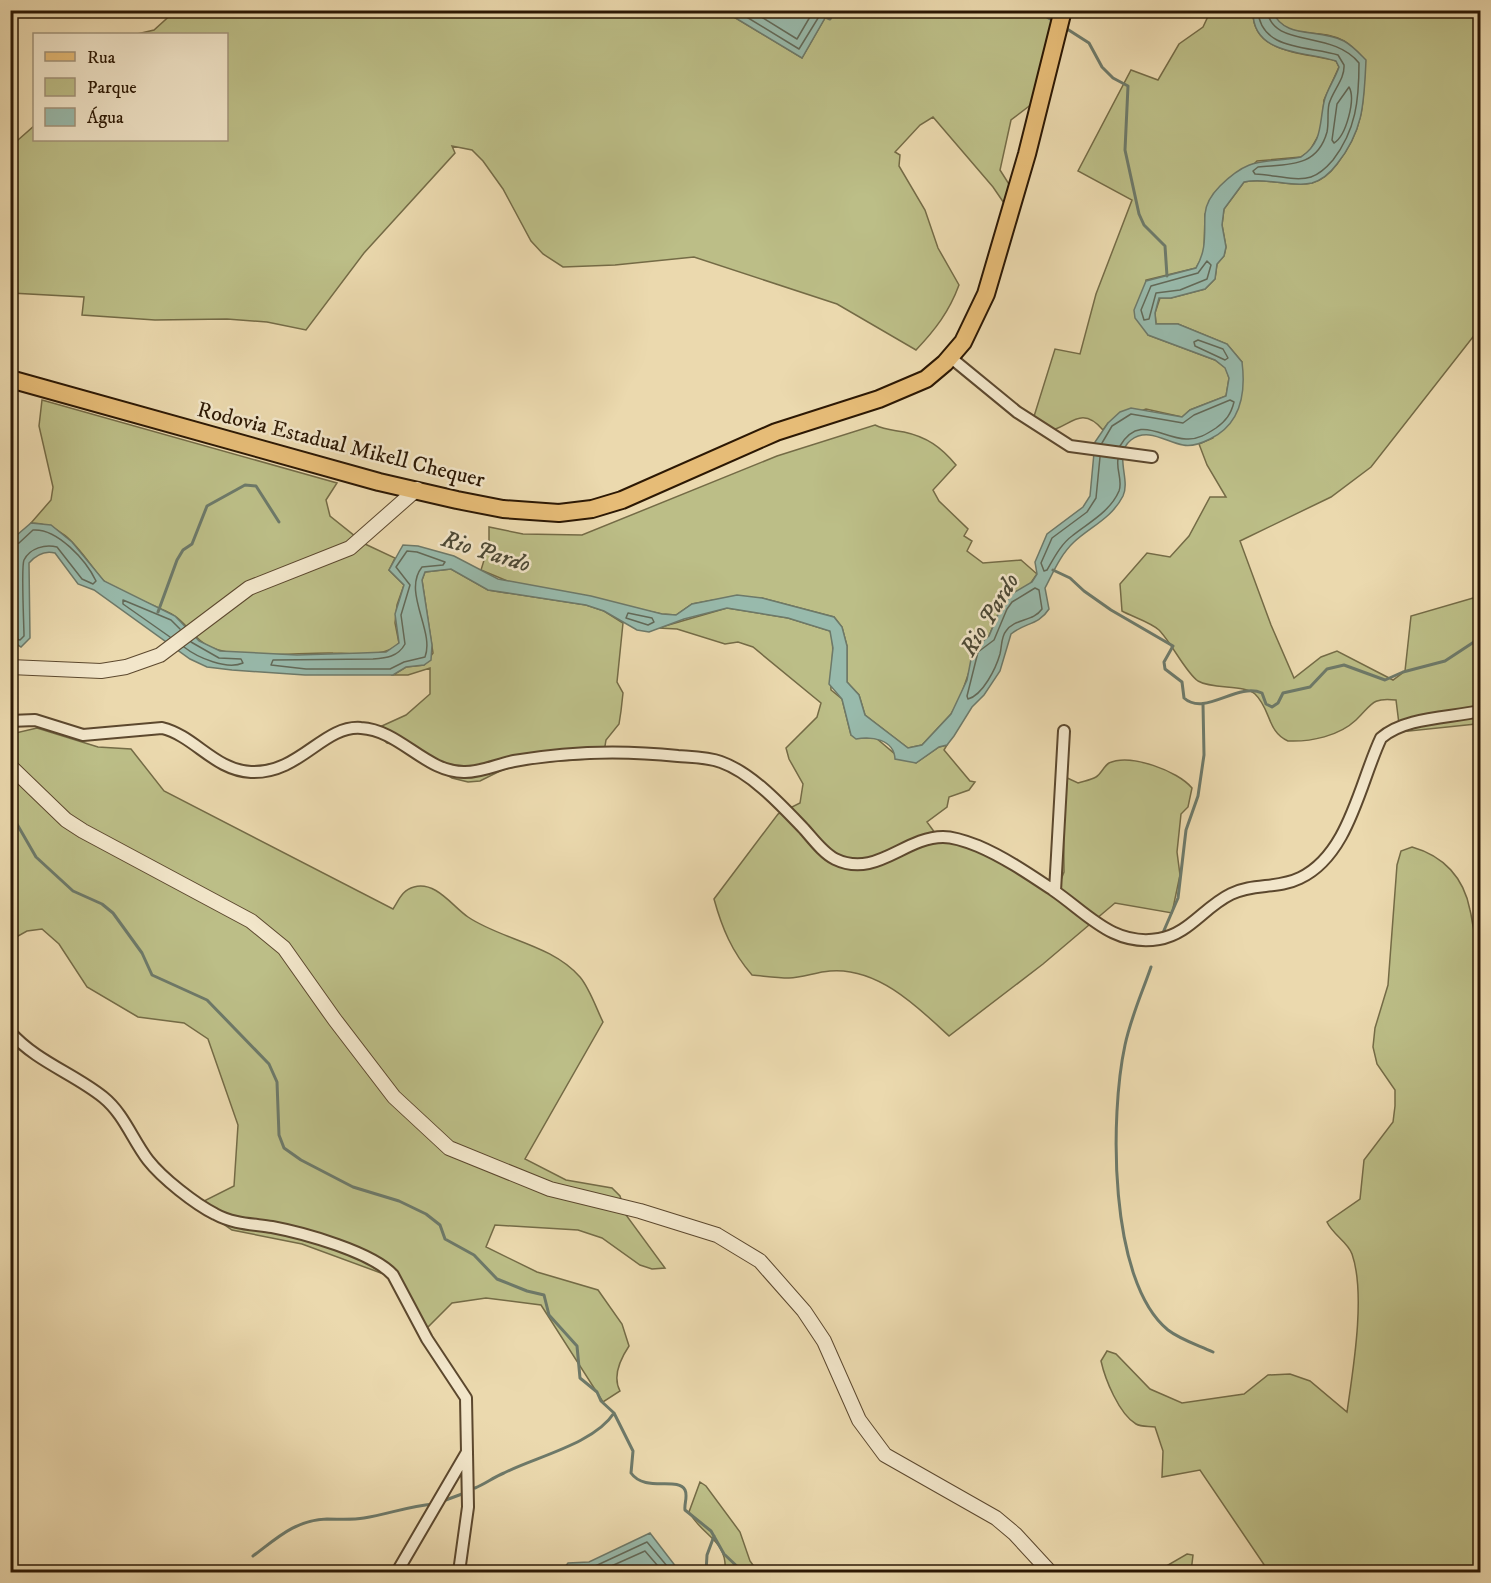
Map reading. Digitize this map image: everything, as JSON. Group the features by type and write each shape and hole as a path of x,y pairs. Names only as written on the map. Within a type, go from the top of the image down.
{"main road":[{"name":"Rodovia Estadual Mikell Chequer","path":"10,379 379,482 503,509 559,513 592,509 647,490 684,471 776,432 879,399 926,380 963,342 986,294 1027,154 1063,10"}],"street":[{"path":"950,357 1017,412 1070,446 1152,457"},
{"path":"10,666 101,671 126,667 160,655 249,588 350,548 417,489"},
{"path":"10,721 35,720 84,735 162,728 173,732 211,758 246,772 264,772 291,763 346,728 369,729 386,735 431,763 457,772 477,771 511,761 612,750 718,760 736,769 756,785 830,857 847,864 865,866 920,842 943,837 980,847 1054,891 1108,932 1140,941 1162,939 1189,927 1214,903 1234,892 1297,880 1320,865 1340,836 1356,805 1376,748 1381,738 1389,730 1404,725 1480,711"},
{"path":"1054,891 1064,731"},
{"path":"10,766 66,820 234,912 284,948 335,1020 394,1096 449,1148 550,1189 640,1211 717,1235 760,1261 804,1311 817,1331 859,1420 885,1455 996,1518 1050,1572"},
{"path":"10,1032 34,1055 103,1097 128,1125 148,1160 203,1208 237,1223 273,1227 347,1248 386,1268 398,1282 427,1339 462,1389 467,1408 468,1507 459,1572"},
{"path":"397,1572 431,1511 443,1497 467,1452"}],"green space":[{"path":"1211,10 1253,11 1255,25 1261,36 1271,44 1296,53 1336,61 1339,67 1324,100 1322,129 1309,152 1301,157 1257,161 1205,214 1204,254 1196,268 1146,280 1148,335 1215,360 1226,368 1229,378 1226,396 1190,410 1182,417 1146,409 1108,423 1103,430 1087,418 1074,420 1054,430 1046,431 1031,426 1055,349 1080,354 1096,294 1132,200 1078,171 1131,70 1158,80 1179,44 1203,27"},
{"path":"175,11 724,11 802,58 829,11 1064,11 1041,97 1011,120 1000,170 1014,192 1006,206 993,187 933,117 920,125 895,152 900,155 899,166 925,210 938,248 959,285 941,320 916,350 837,304 694,257 615,265 563,267 543,254 531,241 503,189 483,161 472,150 452,146 455,153 364,253 306,330 267,322 227,319 155,320 82,315 84,297 11,293 10,147 33,127 33,141 228,141 228,33 141,33 154,30"},
{"path":"1272,11 1480,11 1480,328 1371,467 1331,497 1240,541 1271,625 1294,678 1321,657 1337,651 1393,680 1405,671 1411,616 1480,596 1480,722 1476,724 1400,732 1396,700 1388,699 1373,703 1349,726 1333,734 1315,739 1288,741 1276,732 1264,706 1255,694 1244,689 1204,684 1198,681 1159,630 1122,611 1120,584 1147,553 1170,557 1189,536 1210,497 1226,497 1207,465 1199,444 1213,438 1242,362 1227,344 1178,324 1156,324 1155,313 1160,298 1171,298 1205,289 1215,279 1217,264 1224,256 1226,247 1222,225 1224,209 1244,182 1305,184 1320,180 1332,170 1346,151 1353,139 1361,115 1365,60 1344,41 1324,34 1294,31 1286,27 1278,21"},
{"path":"42,400 337,483 326,500 330,516 365,544 395,558 389,570 404,585 397,605 395,623 399,643 386,651 368,654 254,655 223,651 204,644 173,615 109,585 73,542 44,524 31,523 51,500 53,487 39,426"},
{"path":"875,425 927,440 945,453 956,465 933,490 939,501 968,529 964,536 972,541 967,551 983,563 1021,560 1037,574 1028,587 1013,593 1002,605 989,636 979,643 959,701 951,714 922,745 908,748 865,715 859,695 847,682 847,646 842,627 834,617 762,598 714,600 692,604 676,615 662,614 510,582 481,570 489,544 489,527 523,534 582,535 777,456"},
{"path":"451,569 488,590 586,605 604,611 623,623 617,682 623,693 621,711 619,724 606,740 603,758 529,763 502,770 480,781 468,782 452,778 401,746 387,743 373,730 406,715 430,694 430,668 408,675 393,675 406,667 424,665 433,653 422,580 425,572"},
{"path":"727,608 788,618 830,631 833,651 831,690 842,699 851,735 876,738 895,754 916,763 939,747 947,745 944,750 970,781 975,782 969,790 949,797 947,807 927,822 935,833 934,840 956,840 1057,890 1064,872 1063,776 1078,783 1096,777 1109,763 1129,760 1153,765 1185,782 1192,788 1188,807 1181,814 1177,852 1180,875 1172,913 1115,903 1043,964 949,1036 910,1001 864,975 847,971 830,971 789,978 752,975 728,939 714,899 778,814 800,803 803,784 789,759 786,748 817,717 821,703 753,647 738,642 725,644 677,629 658,628"},
{"path":"37,728 98,747 131,749 164,791 393,909 406,890 422,886 429,888 437,891 481,925 555,957 580,977 603,1022 525,1159 566,1180 612,1188 620,1196 626,1215 665,1268 652,1269 640,1265 602,1238 578,1230 495,1225 486,1247 537,1272 598,1290 622,1324 629,1346 617,1373 620,1391 603,1402 541,1305 486,1298 452,1303 424,1331 389,1276 302,1244 232,1230 196,1205 234,1186 238,1125 208,1039 184,1023 138,1017 87,987 59,944 42,929 27,931 11,940 11,734"},
{"path":"1412,847 1443,862 1457,878 1467,898 1474,931 1480,941 1480,1572 1269,1572 1200,1470 1162,1477 1163,1451 1155,1427 1138,1425 1124,1412 1109,1386 1101,1361 1107,1351 1116,1354 1150,1389 1182,1403 1244,1394 1268,1375 1290,1374 1310,1381 1347,1412 1357,1332 1356,1271 1350,1250 1327,1222 1360,1199 1364,1160 1393,1122 1395,1090 1377,1064 1373,1047 1375,1028 1388,985 1397,865 1401,851"},
{"path":"700,1482 706,1486 740,1532 750,1561 758,1572 725,1572 725,1561 719,1546 689,1512"},
{"path":"1187,1554 1193,1555 1191,1572 1156,1572"}],"water":[{"path":"724,10 829,11 802,58"},
{"path":"1253,11 1272,11 1278,20 1294,30 1344,41 1366,60 1363,102 1358,127 1335,167 1323,178 1312,183 1244,182 1224,209 1222,225 1226,247 1224,256 1217,264 1215,279 1205,289 1171,298 1159,298 1155,313 1156,324 1178,324 1227,344 1242,362 1242,396 1235,416 1220,433 1197,444 1183,445 1150,435 1137,436 1131,440 1123,452 1125,489 1123,496 1113,510 1074,542 1061,558 1045,588 1049,609 1041,618 1011,634 1000,671 984,695 972,707 954,736 947,745 939,747 916,763 895,759 891,747 881,740 856,739 851,735 842,699 829,684 833,648 830,631 788,618 727,608 684,619 649,632 637,630 604,611 586,605 488,590 451,569 425,572 422,580 432,645 431,660 424,665 406,667 393,675 305,675 207,667 190,659 94,590 78,584 55,553 51,552 40,554 29,563 30,638 21,647 11,641 13,587 11,583 11,540 31,523 51,525 72,542 104,581 175,616 199,641 220,651 297,655 386,652 399,643 395,614 404,585 389,570 403,545 418,546 454,556 498,579 591,596 662,614 676,615 692,604 737,595 762,598 834,617 842,627 847,646 847,682 859,695 865,715 908,748 922,745 951,714 967,680 973,649 989,636 1002,605 1013,593 1032,582 1037,574 1035,562 1047,534 1083,507 1090,496 1095,442 1108,423 1120,412 1131,408 1182,417 1190,410 1226,396 1229,378 1225,368 1215,360 1148,335 1135,318 1134,310 1146,281 1196,268 1203,248 1207,206 1212,195 1220,186 1240,169 1249,165 1301,157 1317,139 1325,98 1339,67 1336,61 1297,53 1271,44 1261,36 1255,26"},
{"path":"650,1533 680,1572 561,1572 568,1563 589,1562"}],"waterway":[{"path":"823,16 830,19 835,10"},
{"path":"1036,10 1055,22"},
{"path":"1064,27 1089,43 1102,67 1113,78 1128,86 1125,150 1139,214 1144,225 1165,246 1167,276"},
{"path":"158,612 177,560 183,550 192,544 207,506 245,485 256,486 279,522"},
{"path":"1053,570 1070,578 1111,610 1173,646 1164,662 1165,669 1182,682 1184,698 1192,703 1202,704 1252,691 1262,693 1266,704 1272,707 1278,703 1283,693 1310,687 1327,669 1344,665 1385,680 1403,672 1445,661 1480,638"},
{"path":"1162,935 1178,898 1186,830 1198,796 1204,755 1203,704"},
{"path":"10,812 36,857 73,891 102,904 113,913 142,953 152,975 207,1000 269,1064 277,1082 279,1135 284,1148 301,1160 353,1187 399,1201 426,1214 440,1225 445,1239 474,1255 497,1279 544,1295 549,1315 577,1346 580,1378 597,1392 601,1401 614,1413 633,1451 631,1473 644,1482 681,1486 686,1492 685,1510 711,1531 724,1554 743,1572"},
{"path":"1151,967 1130,1025 1120,1075 1116,1153 1118,1195 1124,1236 1134,1274 1148,1307 1173,1334 1213,1352"},
{"path":"475,1488 517,1467 579,1441 605,1424 614,1413"},
{"path":"443,1501 462,1494"},
{"path":"253,1556 287,1531 305,1523 327,1519 364,1518 433,1504"},
{"path":"706,1572 707,1555 714,1536"}],"water label":[{"name":"Rio Pardo","path":"486,552"},
{"name":"Rio Pardo","path":"990,615"}]}
